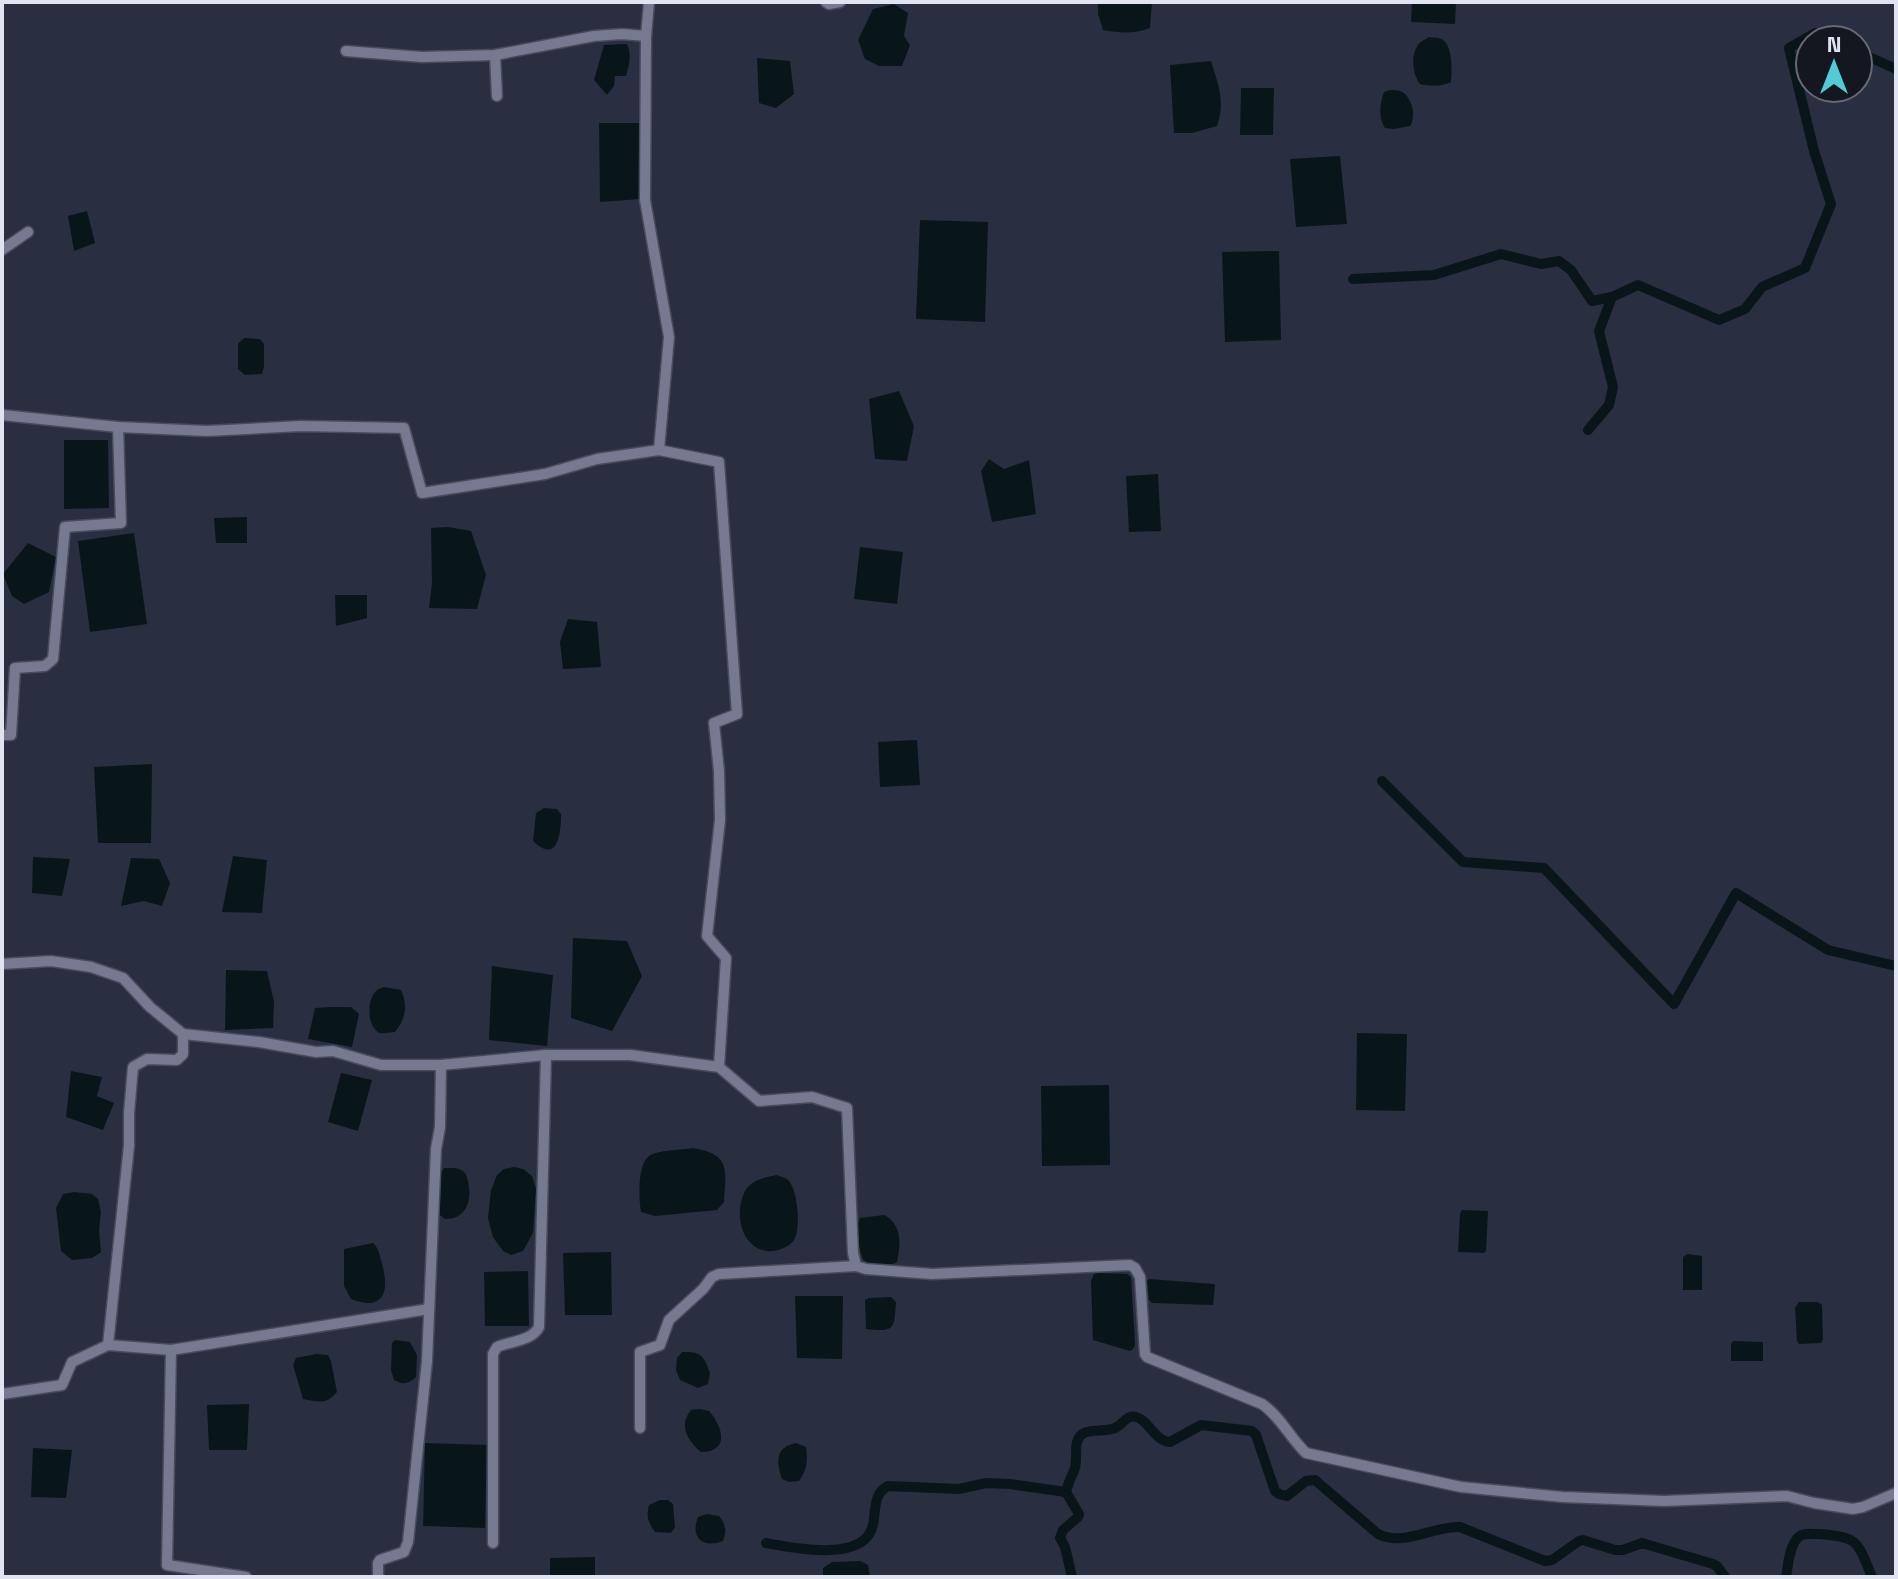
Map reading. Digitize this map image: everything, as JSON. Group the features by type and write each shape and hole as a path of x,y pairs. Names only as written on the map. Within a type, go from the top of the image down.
{"street":[{"path":"649,2 645,200 669,337 659,450"},
{"path":"826,2 840,2"},
{"path":"346,51 422,57 495,55 594,36 646,36"},
{"path":"495,55 497,96"},
{"path":"2,250 28,232"},
{"path":"2,415 118,427 207,431 301,426 404,428 422,493 545,474 597,459 659,450 719,462 737,714 714,723 720,820 707,936 726,958 719,1067"},
{"path":"2,735 11,735 15,668 45,666 53,659 65,527 121,523 118,427"},
{"path":"2,964 51,961 91,967 123,978 150,1007 183,1034 316,1052 333,1051 381,1065 441,1065 546,1055 630,1055 719,1067 759,1101 812,1097 847,1108 856,1266"},
{"path":"108,1345 129,1146 133,1067 147,1059 177,1060 183,1054 183,1034"},
{"path":"493,1543 493,1354 497,1347 531,1336 539,1327 546,1055"},
{"path":"378,1577 380,1560 404,1552 406,1548 427,1361 441,1065"},
{"path":"640,1428 640,1352 660,1345 669,1320 712,1277 719,1274 856,1266 932,1274 1130,1265 1140,1277 1147,1357 1262,1404 1273,1412 1294,1442 1306,1453 1461,1487 1563,1497 1664,1501 1787,1496 1853,1509 1896,1493"},
{"path":"2,1394 62,1385 72,1362 108,1345 171,1350 429,1309"},
{"path":"171,1350 167,1565 246,1577"}],"shaded area":[{"path":"1098,2 1152,2 1150,28 1127,32 1103,30"},
{"path":"1412,2 1456,2 1455,24 1411,22"},
{"path":"894,4 908,13 904,36 910,45 902,66 879,66 865,59 858,40 873,9"},
{"path":"1429,37 1441,39 1449,48 1451,82 1432,86 1420,84 1418,80 1413,65 1414,54 1419,44"},
{"path":"627,44 630,56 626,76 615,76 614,86 607,95 594,80 604,45"},
{"path":"757,58 790,61 794,94 776,108 759,103"},
{"path":"1211,61 1221,101 1217,126 1192,133 1174,133 1170,65"},
{"path":"1241,88 1274,88 1273,135 1240,135"},
{"path":"1384,92 1402,92 1410,100 1413,114 1410,126 1385,128 1381,101"},
{"path":"599,123 640,123 640,199 600,202"},
{"path":"1340,156 1347,224 1296,227 1290,159"},
{"path":"87,211 95,243 74,251 68,216"},
{"path":"920,220 988,222 985,322 916,319"},
{"path":"1279,251 1281,340 1225,342 1222,252"},
{"path":"244,338 260,339 264,344 262,374 245,375 238,369 238,344"},
{"path":"899,391 914,426 907,461 875,459 869,399"},
{"path":"64,440 108,440 109,508 64,509"},
{"path":"989,459 1004,469 1029,460 1036,514 992,522 981,471"},
{"path":"1158,474 1161,531 1129,532 1126,476"},
{"path":"247,517 247,543 216,543 214,518"},
{"path":"431,528 471,531 486,575 477,609 429,608"},
{"path":"134,533 147,624 90,632 78,541"},
{"path":"28,543 56,557 49,592 24,604 12,596 3,574"},
{"path":"860,547 903,552 897,604 854,599"},
{"path":"335,595 367,595 367,618 336,626"},
{"path":"568,619 597,622 601,667 563,669 560,642"},
{"path":"917,740 920,785 880,787 878,742"},
{"path":"152,764 151,843 98,843 94,767"},
{"path":"544,808 557,809 561,814 559,837 553,848 548,850 533,841 536,813"},
{"path":"233,856 267,860 262,913 222,912"},
{"path":"33,857 70,859 62,896 32,893"},
{"path":"131,858 159,859 170,883 162,906 144,901 121,906"},
{"path":"573,938 627,941 642,976 612,1031 571,1018"},
{"path":"492,966 553,975 547,1046 489,1040"},
{"path":"226,970 267,971 274,1002 273,1028 225,1030"},
{"path":"384,987 401,990 405,1001 404,1017 395,1032 380,1033 371,1022 371,999 376,991"},
{"path":"351,1007 359,1014 352,1047 308,1039 315,1008"},
{"path":"1357,1033 1407,1034 1405,1111 1356,1110"},
{"path":"71,1071 102,1077 97,1096 114,1103 103,1130 66,1117"},
{"path":"341,1073 372,1080 358,1131 328,1122"},
{"path":"1109,1085 1110,1165 1042,1166 1041,1086"},
{"path":"693,1148 714,1154 724,1165 724,1202 717,1210 655,1216 641,1212 640,1182 645,1160 658,1152"},
{"path":"514,1167 532,1176 536,1189 533,1233 523,1251 511,1255 503,1251 493,1237 488,1218 491,1190 497,1175 504,1169"},
{"path":"444,1168 463,1171 469,1189 468,1202 462,1213 445,1219 436,1212 438,1183"},
{"path":"777,1175 788,1180 794,1192 796,1235 789,1245 767,1251 758,1248 745,1236 740,1209 745,1191 751,1184"},
{"path":"63,1194 92,1194 98,1199 101,1252 92,1258 72,1260 61,1251 56,1208"},
{"path":"1462,1210 1488,1211 1484,1253 1458,1252"},
{"path":"884,1215 897,1229 899,1248 897,1262 880,1266 863,1260 857,1228 860,1218"},
{"path":"373,1243 384,1271 385,1289 378,1300 363,1303 351,1299 344,1286 344,1249"},
{"path":"611,1252 612,1315 565,1315 563,1253"},
{"path":"1688,1254 1702,1256 1702,1290 1683,1290 1683,1257"},
{"path":"528,1271 529,1326 485,1326 484,1272"},
{"path":"1098,1273 1127,1274 1131,1277 1135,1345 1130,1351 1093,1340 1091,1281"},
{"path":"1149,1279 1214,1284 1213,1305 1152,1303 1149,1300"},
{"path":"795,1296 843,1296 842,1359 797,1358"},
{"path":"891,1297 896,1302 891,1327 866,1329 865,1300"},
{"path":"1799,1302 1818,1302 1822,1305 1821,1343 1799,1344 1797,1341 1795,1308"},
{"path":"395,1340 410,1342 417,1355 416,1377 408,1382 394,1380 391,1370 392,1343"},
{"path":"1733,1341 1763,1342 1763,1361 1731,1361"},
{"path":"682,1352 694,1352 704,1359 710,1373 708,1384 698,1388 680,1380 676,1370 677,1358"},
{"path":"328,1355 337,1392 322,1402 303,1399 293,1365 296,1358"},
{"path":"249,1404 247,1450 209,1450 207,1405"},
{"path":"691,1410 709,1411 720,1431 720,1443 710,1451 701,1452 686,1433 687,1416"},
{"path":"425,1443 487,1445 485,1528 423,1526"},
{"path":"796,1443 806,1447 806,1465 799,1481 789,1482 782,1479 779,1456 784,1448"},
{"path":"33,1448 72,1450 66,1498 31,1497"},
{"path":"660,1500 673,1504 675,1527 671,1533 655,1532 649,1522 649,1505"},
{"path":"707,1514 719,1516 723,1522 723,1541 704,1542 697,1535 698,1517"},
{"path":"595,1557 595,1577 550,1577 550,1558"},
{"path":"861,1561 868,1565 870,1577 823,1577 823,1568 832,1562"}],"waterway":[{"path":"1794,45 1789,48 1794,69"},
{"path":"1874,59 1896,69"},
{"path":"1353,279 1434,275 1501,254 1541,264 1559,261 1571,270 1592,301 1612,297 1638,285 1719,320 1745,309 1762,287 1805,268 1831,204 1803,104"},
{"path":"1588,430 1609,405 1613,387 1599,331 1612,297"},
{"path":"1382,781 1463,862 1544,868 1674,1004 1736,893 1828,950 1896,966"},
{"path":"766,1543 810,1550 843,1549 857,1545 867,1537 873,1525 877,1498 888,1486 959,1489 986,1483 1066,1492 1075,1468 1080,1436 1115,1428 1133,1416 1144,1422 1159,1438 1170,1442 1201,1425 1252,1431 1275,1491 1287,1496 1306,1481 1315,1480 1378,1534 1388,1537 1408,1537 1460,1527 1545,1561 1552,1560 1583,1540 1615,1550 1642,1543 1713,1564 1725,1577"},
{"path":"1066,1492 1079,1514 1063,1530 1060,1538 1072,1577"},
{"path":"1786,1577 1794,1544 1798,1537 1809,1534 1832,1535 1855,1543 1872,1577"}]}
